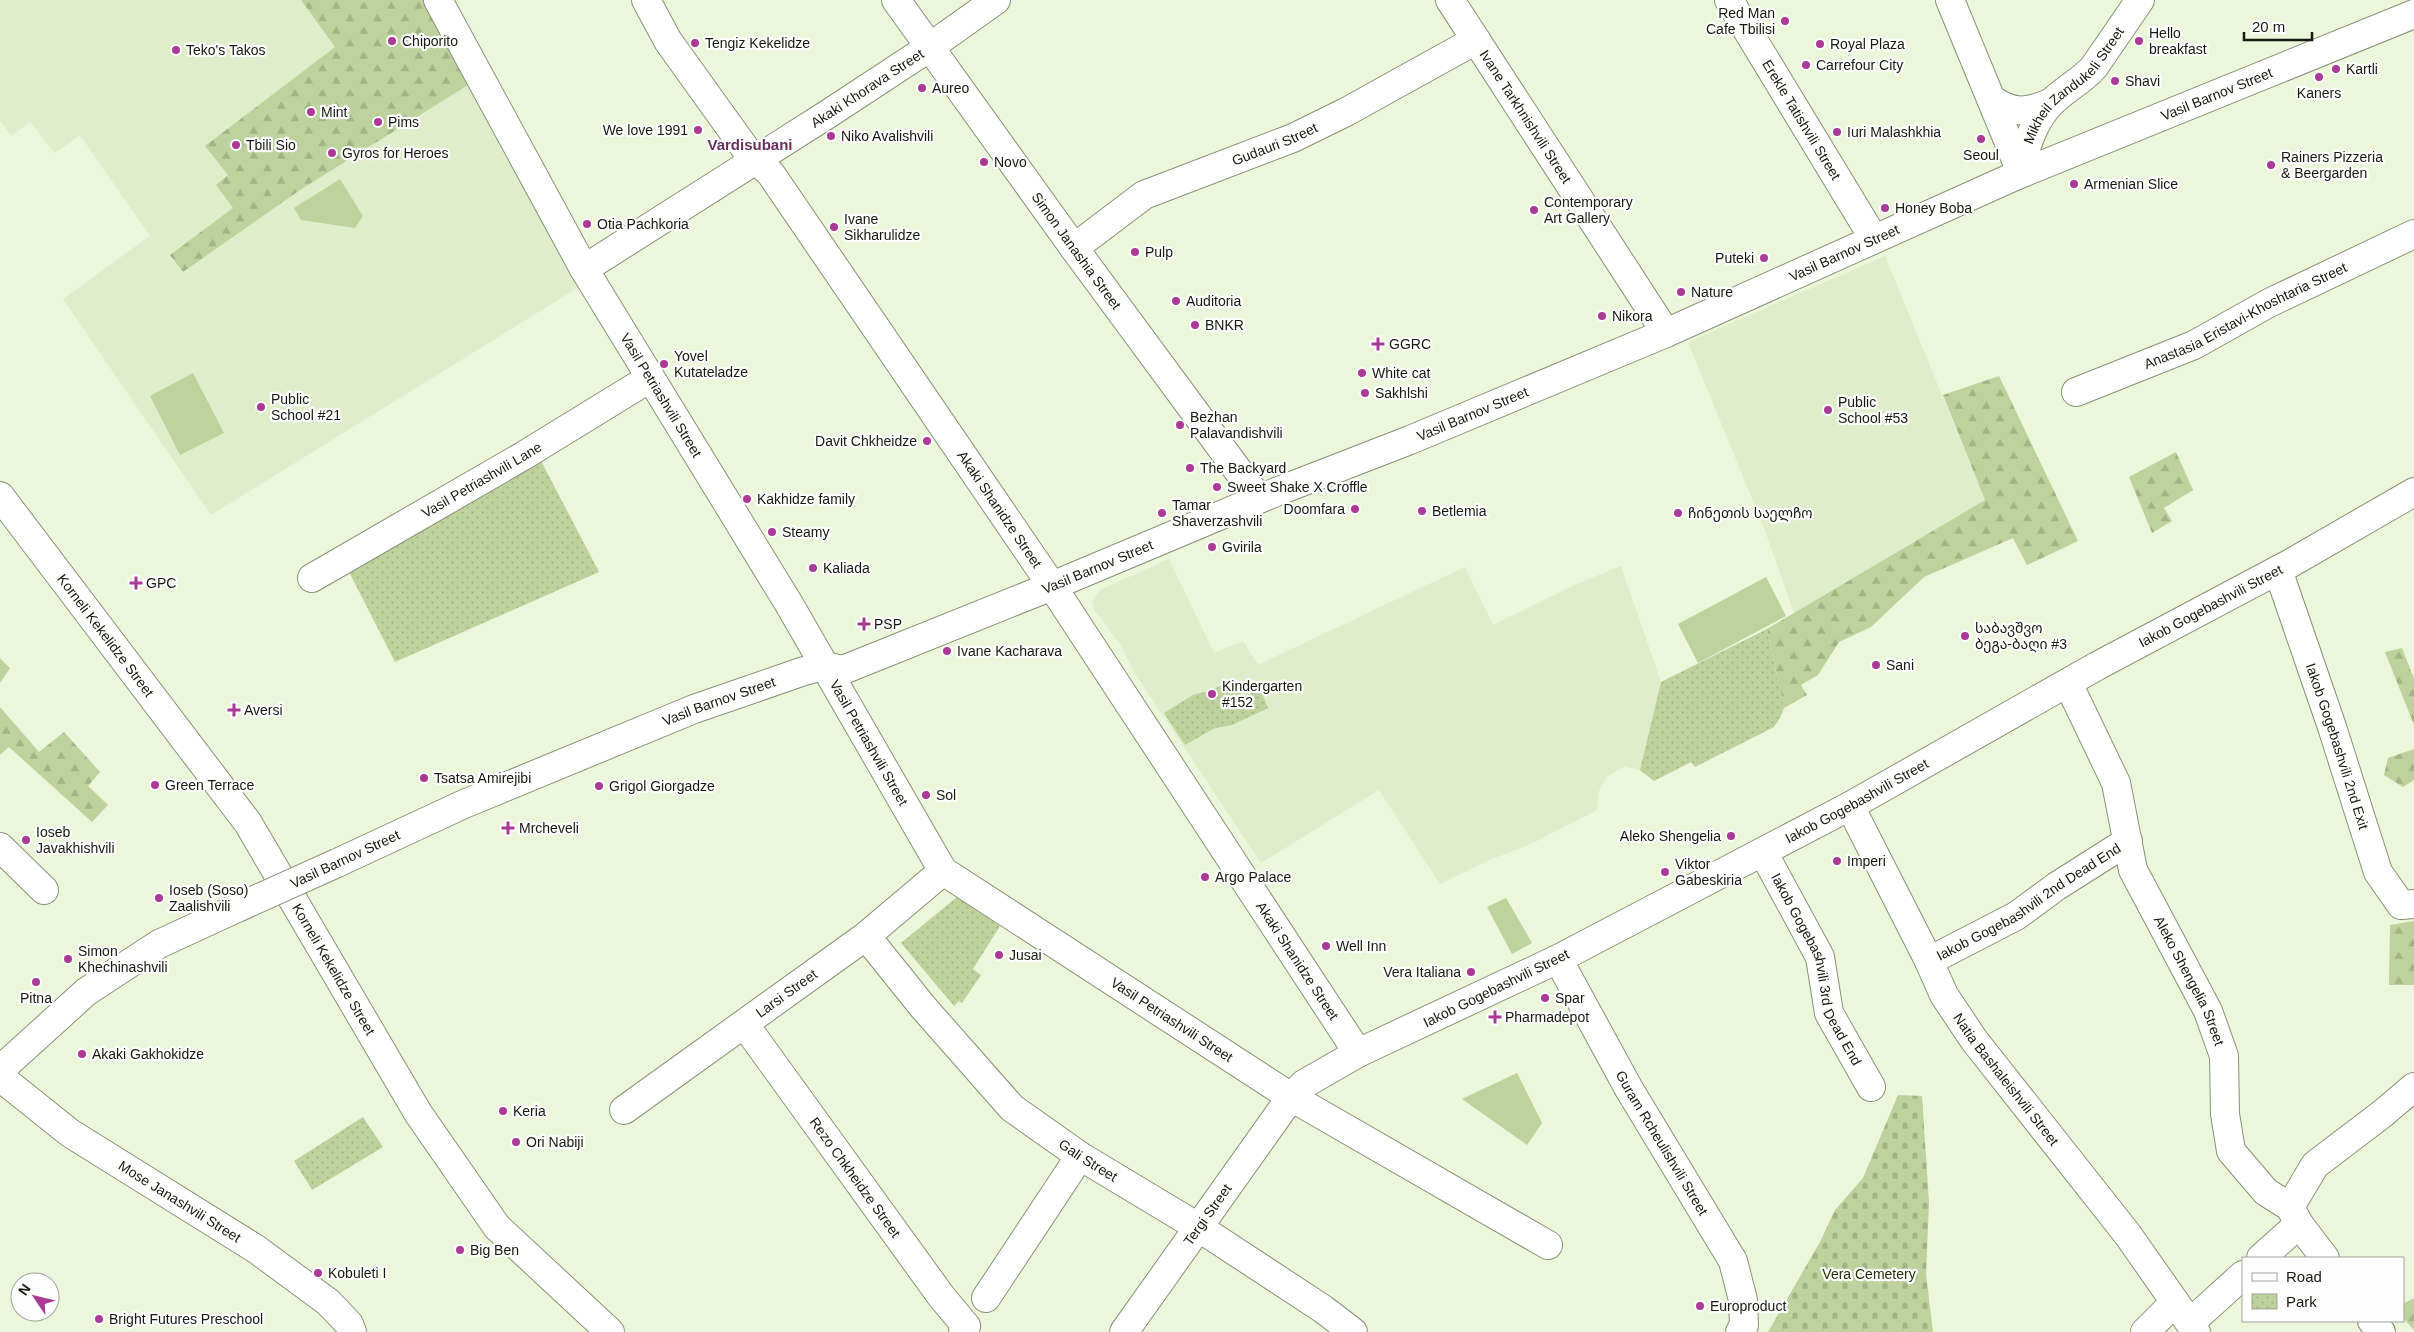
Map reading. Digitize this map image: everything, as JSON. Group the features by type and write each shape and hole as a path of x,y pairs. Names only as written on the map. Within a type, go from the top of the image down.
{"street":[{"name":"Vasil Petriashvili Street","path":"438,0 584,269 789,604 943,871 1291,1097 1548,1245"},
{"name":"Akaki Shanidze Street","path":"646,0 668,40 747,151 771,174 1052,586 1358,1053"},
{"name":"Simon Janashia Street","path":"896,0 1074,248 1258,499"},
{"name":"Akaki Khorava Street","path":"584,269 930,47 996,0"},
{"name":"Ivane Tarkhnishvili Street","path":"1450,0 1666,332"},
{"name":"Erekle Tatishvili Street","path":"1729,0 1874,240"},
{"path":"1950,0 1991,99 2017,172"},
{"name":"Mikheil Zandukeli Street","path":"2017,172 2032,128 2050,103 2086,77 2140,0"},
{"name":"Vasil Barnov Street","path":"0,1070 86,992 159,944 464,804 694,710 804,671 824,666 843,670 1052,586 1258,499 1410,440 1666,332 1874,240 2017,172 2414,14"},
{"name":"Gudauri Street","path":"1074,248 1144,196 1293,138 1346,112 1476,40"},
{"path":"1991,99 2013,110 2030,111 2050,103"},
{"name":"Anastasia Eristavi-Khoshtaria Street","path":"2076,392 2194,345 2269,303 2414,234"},
{"name":"Vasil Petriashvili Lane","path":"312,578 523,456 650,378"},
{"name":"Korneli Kekelidze Street","path":"0,496 248,823 418,1113 497,1227 610,1332"},
{"name":"Iakob Gogebashvili Street","path":"1291,1097 1304,1084 1358,1053 1558,959 1850,806 2068,683 2412,497"},
{"name":"Iakob Gogebashvili 2nd Exit","path":"2278,570 2332,727 2378,872 2401,905 2414,904"},
{"name":"Aleko Shengelia Street","path":"2068,683 2116,783 2133,870 2208,1011 2224,1056 2225,1114 2230,1151 2266,1192 2295,1215 2324,1257"},
{"name":"Natia Bashaleishvili Street","path":"1850,806 1929,960 1944,995 1974,1040 2128,1234 2187,1319"},
{"name":"Iakob Gogebashvili 2nd Dead End","path":"1929,960 2016,916 2057,886 2128,841"},
{"path":"0,848 44,890"},
{"name":"Iakob Gogebashvili 3rd Dead End","path":"1763,852 1820,957 1829,1013 1871,1087"},
{"name":"Larsi Street","path":"624,1110 745,1025 866,936 943,871"},
{"name":"Gali Street","path":"866,936 923,1007 1012,1108 1080,1156 1198,1227 1324,1309 1353,1332"},
{"name":"Guram Rcheulishvili Street","path":"1558,959 1629,1089 1732,1261 1742,1300 1744,1324 1740,1332"},
{"name":"Rezo Chkheidze Street","path":"745,1025 965,1329"},
{"name":"Mose Janashvili Street","path":"0,1077 70,1133 264,1255 328,1302 349,1324 352,1332"},
{"path":"2262,1257 2295,1215 2315,1165 2414,1087"},
{"name":"Tergi Street","path":"1124,1332 1291,1097"},
{"path":"986,1298 1080,1156"},
{"path":"2145,1332 2187,1319 2242,1276"}],"shaded area":[{"path":"0,0 425,0 507,156 582,285 211,515 63,299 150,236 80,135 55,153 30,122 11,136 0,120"},
{"path":"1885,256 1985,500 1794,613 1764,528 1688,342"},
{"path":"1169,559 1214,653 1243,641 1258,665 1465,567 1493,625 1577,584 1621,566 1661,682 1640,770 1625,766 1606,777 1598,793 1597,810 1533,843 1487,861 1440,884 1379,790 1261,863 1134,672 1120,644 1095,611 1092,602 1100,590"}],"green space":[{"path":"301,0 423,0 468,85 300,190 183,272 170,255 233,208 216,185 228,175 205,146 335,47"},
{"path":"340,179 363,216 355,228 301,220 294,208"},
{"path":"193,373 224,433 180,455 150,396"},
{"path":"1999,376 2078,541 2027,565 2013,538 1924,577 1871,627 1839,642 1818,675 1801,685 1807,695 1784,708 1767,629 1985,500 1943,395"},
{"path":"2176,452 2193,490 2164,508 2172,521 2152,533 2129,477"},
{"path":"539,457 599,572 395,662 345,564"},
{"path":"1766,577 1786,616 1698,663 1678,624"},
{"path":"1767,629 1784,708 1774,727 1695,767 1691,762 1654,781 1640,770 1661,682"},
{"path":"2402,648 2414,679 2414,725 2385,652"},
{"path":"0,658 10,668 0,683"},
{"path":"1235,680 1242,697 1260,689 1268,708 1232,725 1215,728 1185,745 1164,713 1193,695 1209,691"},
{"path":"0,707 39,752 64,732 100,772 88,786 108,805 92,822 9,747 0,755"},
{"path":"2414,749 2414,780 2403,787 2384,775 2388,758"},
{"path":"957,897 1000,926 973,969 981,975 962,1003 959,1001 954,1006 901,943"},
{"path":"1506,898 1532,943 1512,954 1487,907"},
{"path":"2414,921 2414,985 2389,985 2390,925"},
{"path":"1517,1073 1542,1123 1527,1145 1462,1099"},
{"name":"Vera Cemetery","path":"1898,1095 1922,1096 1929,1203 1926,1274 1933,1332 1768,1332 1820,1242 1835,1210 1863,1178"},
{"path":"363,1117 383,1147 312,1190 294,1161"},
{"path":"2414,1298 2414,1330 2404,1319 2404,1303"}],"place":[{"name":"Red Man Cafe Tbilisi","path":"1785,21"},
{"name":"Chiporito","path":"392,41"},
{"name":"Hello breakfast","path":"2139,41"},
{"name":"Tengiz Kekelidze","path":"695,43"},
{"name":"Royal Plaza","path":"1820,44"},
{"name":"Teko's Takos","path":"176,50"},
{"name":"Carrefour City","path":"1806,65"},
{"name":"Kartli","path":"2336,69"},
{"name":"Kaners","path":"2319,77"},
{"name":"Shavi","path":"2115,81"},
{"name":"Aureo","path":"922,88"},
{"name":"Mint","path":"311,112"},
{"name":"Pims","path":"378,122"},
{"name":"We love 1991","path":"698,130"},
{"name":"Iuri Malashkhia","path":"1837,132"},
{"name":"Niko Avalishvili","path":"831,136"},
{"name":"Seoul","path":"1981,139"},
{"name":"Tbili Sio","path":"236,145"},
{"name":"Gyros for Heroes","path":"332,153"},
{"name":"Novo","path":"984,162"},
{"name":"Rainers Pizzeria & Beergarden","path":"2271,165"},
{"name":"Armenian Slice","path":"2074,184"},
{"name":"Honey Boba","path":"1885,208"},
{"name":"Contemporary Art Gallery","path":"1534,210"},
{"name":"Otia Pachkoria","path":"587,224"},
{"name":"Ivane Sikharulidze","path":"834,227"},
{"name":"Pulp","path":"1135,252"},
{"name":"Puteki","path":"1764,258"},
{"name":"Nature","path":"1681,292"},
{"name":"Auditoria","path":"1176,301"},
{"name":"Nikora","path":"1602,316"},
{"name":"BNKR","path":"1195,325"},
{"name":"GGRC","path":"1378,344"},
{"name":"Yovel Kutateladze","path":"664,364"},
{"name":"White cat","path":"1362,373"},
{"name":"Sakhlshi","path":"1365,393"},
{"name":"Public School #21","path":"261,407"},
{"name":"Public School #53","path":"1828,410"},
{"name":"Bezhan Palavandishvili","path":"1180,425"},
{"name":"Davit Chkheidze","path":"927,441"},
{"name":"The Backyard","path":"1190,468"},
{"name":"Sweet Shake X Croffle","path":"1217,487"},
{"name":"Kakhidze family","path":"747,499"},
{"name":"Doomfara","path":"1355,509"},
{"name":"Betlemia","path":"1422,511"},
{"name":"Tamar Shaverzashvili","path":"1162,513"},
{"name":"ჩინეთის საელჩო","path":"1678,513"},
{"name":"Steamy","path":"772,532"},
{"name":"Gvirila","path":"1212,547"},
{"name":"Kaliada","path":"813,568"},
{"name":"GPC","path":"136,583"},
{"name":"PSP","path":"864,624"},
{"name":"საბავშვო ბეგა-ბაღი #3","path":"1965,636"},
{"name":"Ivane Kacharava","path":"947,651"},
{"name":"Sani","path":"1876,665"},
{"name":"Kindergarten #152","path":"1212,694"},
{"name":"Aversi","path":"234,710"},
{"name":"Tsatsa Amirejibi","path":"424,778"},
{"name":"Green Terrace","path":"155,785"},
{"name":"Grigol Giorgadze","path":"599,786"},
{"name":"Sol","path":"926,795"},
{"name":"Mrcheveli","path":"508,828"},
{"name":"Aleko Shengelia","path":"1731,836"},
{"name":"Ioseb Javakhishvili","path":"26,840"},
{"name":"Imperi","path":"1837,861"},
{"name":"Viktor Gabeskiria","path":"1665,872"},
{"name":"Argo Palace","path":"1205,877"},
{"name":"Ioseb (Soso) Zaalishvili","path":"159,898"},
{"name":"Well Inn","path":"1326,946"},
{"name":"Jusai","path":"999,955"},
{"name":"Simon Khechinashvili","path":"68,959"},
{"name":"Vera Italiana","path":"1471,972"},
{"name":"Pitna","path":"36,982"},
{"name":"Spar","path":"1545,998"},
{"name":"Pharmadepot","path":"1495,1017"},
{"name":"Akaki Gakhokidze","path":"82,1054"},
{"name":"Keria","path":"503,1111"},
{"name":"Ori Nabiji","path":"516,1142"},
{"name":"Big Ben","path":"460,1250"},
{"name":"Kobuleti I","path":"318,1273"},
{"name":"Europroduct","path":"1700,1306"},
{"name":"Bright Futures Preschool","path":"99,1319"}],"district":[{"name":"Vardisubani","path":"750,145"}]}
